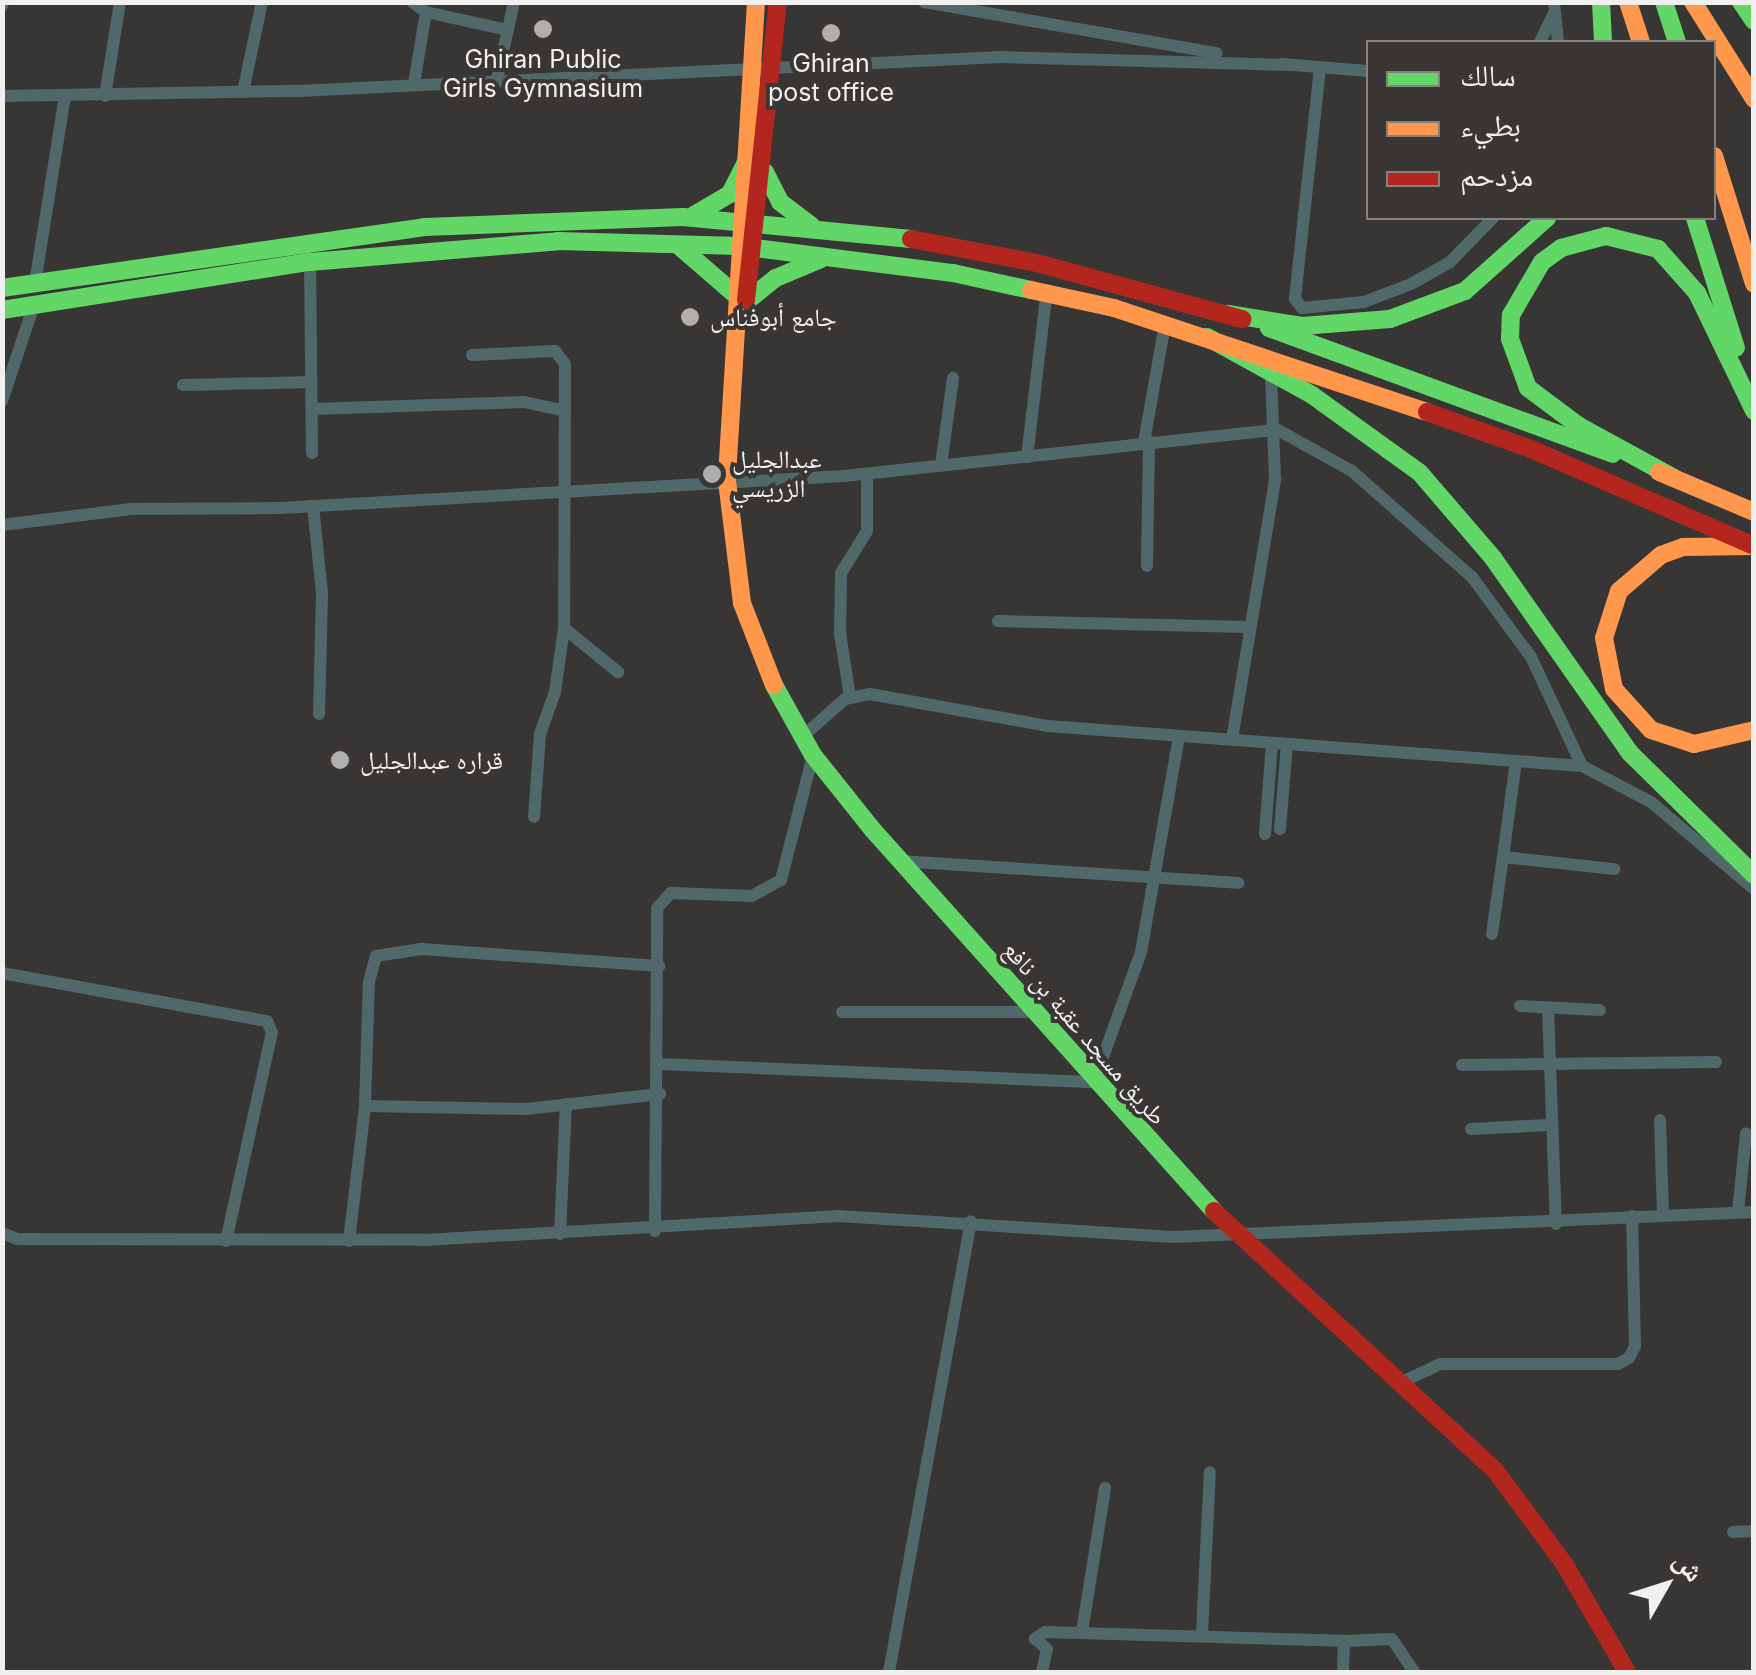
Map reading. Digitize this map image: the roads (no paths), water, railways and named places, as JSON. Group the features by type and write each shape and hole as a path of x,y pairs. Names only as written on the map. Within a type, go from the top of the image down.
{"main road":[{"path":"750,222 750,71 756,2"},
{"path":"750,222 764,172 778,2"},
{"path":"1601,2 1603,40"},
{"path":"1628,2 1639,40"},
{"path":"1664,2 1677,40"},
{"path":"1694,2 1754,99"},
{"path":"1741,2 1754,21"},
{"path":"683,216 720,203 738,183 748,158"},
{"path":"1716,162 1754,284"},
{"path":"764,172 792,214 823,228"},
{"path":"2,288 481,221 683,216 823,228 1037,262 1228,314 1674,478 1754,512"},
{"path":"1228,314 1302,326 1390,319 1465,290 1545,220"},
{"path":"1696,220 1754,408"},
{"name":"طريق مسجد عقبة بن نافع","path":"750,222 727,481 731,546 751,633 802,737 900,861 1231,1232 1404,1381 1495,1470 1541,1530 1627,1672"},
{"path":"1674,478 1578,426 1528,388 1510,339 1511,315 1521,288 1542,262 1584,239 1632,238 1658,249 1697,293 1754,408"},
{"path":"673,243 714,269 741,305 787,272 824,258"},
{"path":"2,310 310,262 490,244 748,246 1047,290 1165,324 1531,449 1754,546"},
{"path":"1207,337 1370,432 1420,472 1494,558 1630,753 1754,875"},
{"path":"1754,546 1683,547 1660,555 1620,591 1604,638 1614,690 1650,730 1694,744 1754,730"}],"street":[{"path":"105,96 120,2"},
{"path":"243,92 262,2"},
{"path":"412,2 426,12 508,30"},
{"path":"497,79 514,2"},
{"path":"924,2 1288,65"},
{"path":"1541,40 1555,7"},
{"path":"1555,7 1558,40"},
{"path":"414,84 426,12"},
{"path":"2,96 243,92 1002,57 1366,70"},
{"path":"1320,68 1296,299 1302,308 1364,302 1411,284 1450,262 1491,220"},
{"path":"34,283 65,96"},
{"path":"310,262 312,453"},
{"path":"1027,457 1047,290"},
{"path":"2,401 34,305"},
{"path":"1147,566 1147,441 1165,324"},
{"path":"472,355 558,352 565,364 564,628 556,692 540,734 534,817"},
{"path":"1232,740 1278,430 1271,371"},
{"path":"941,465 954,378"},
{"path":"183,385 311,382"},
{"path":"312,409 524,402 562,410"},
{"path":"2,526 132,510 312,506 867,474 1147,441 1278,430 1352,471 1472,578 1531,657 1582,766"},
{"path":"850,697 841,572 867,532 867,474"},
{"path":"312,506 322,593 319,714"},
{"path":"998,621 1247,627"},
{"path":"564,628 618,672"},
{"path":"802,737 850,697 870,694 1048,726 1582,766 1652,802 1754,889"},
{"path":"660,1064 1094,1082 1141,952 1179,736"},
{"path":"1265,834 1272,744"},
{"path":"1280,829 1287,744"},
{"path":"655,1230 662,897 752,896 780,880 813,755"},
{"path":"1492,934 1516,761"},
{"path":"1504,858 1614,869"},
{"path":"900,861 1153,882 1238,884"},
{"path":"349,1240 365,1106 369,982 376,956 386,951 658,966"},
{"path":"2,973 267,1021 272,1032 226,1240"},
{"path":"1520,1006 1600,1010"},
{"path":"1548,1008 1548,1125 1556,1224"},
{"path":"842,1012 1032,1012"},
{"path":"1462,1065 1548,1068 1716,1062"},
{"path":"365,1106 566,1104 660,1094"},
{"path":"560,1234 566,1104"},
{"path":"1660,1120 1663,1215"},
{"path":"1471,1129 1548,1125"},
{"path":"1738,1212 1746,1133"},
{"path":"2,1233 18,1239 349,1240 655,1230 760,1217 971,1221 1094,1236 1556,1224 1632,1216 1754,1212"},
{"path":"1404,1381 1440,1364 1618,1364 1629,1358 1635,1346 1632,1216"},
{"path":"889,1672 971,1221"},
{"path":"1202,1632 1210,1472"},
{"path":"1082,1632 1105,1488"},
{"path":"1733,1532 1754,1531"},
{"path":"1042,1672 1047,1649 1037,1642 1038,1634 1082,1632 1392,1639 1414,1672"},
{"path":"1343,1672 1344,1640"}],"place":[{"name":"Ghiran Public Girls Gymnasium","path":"543,29"},
{"name":"Ghiran post office","path":"831,33"},
{"name":"جامع أبوفناس","path":"690,317"},
{"name":"عبدالجليل الزريسي","path":"712,474"},
{"name":"قراره عبدالجليل","path":"340,760"}]}
